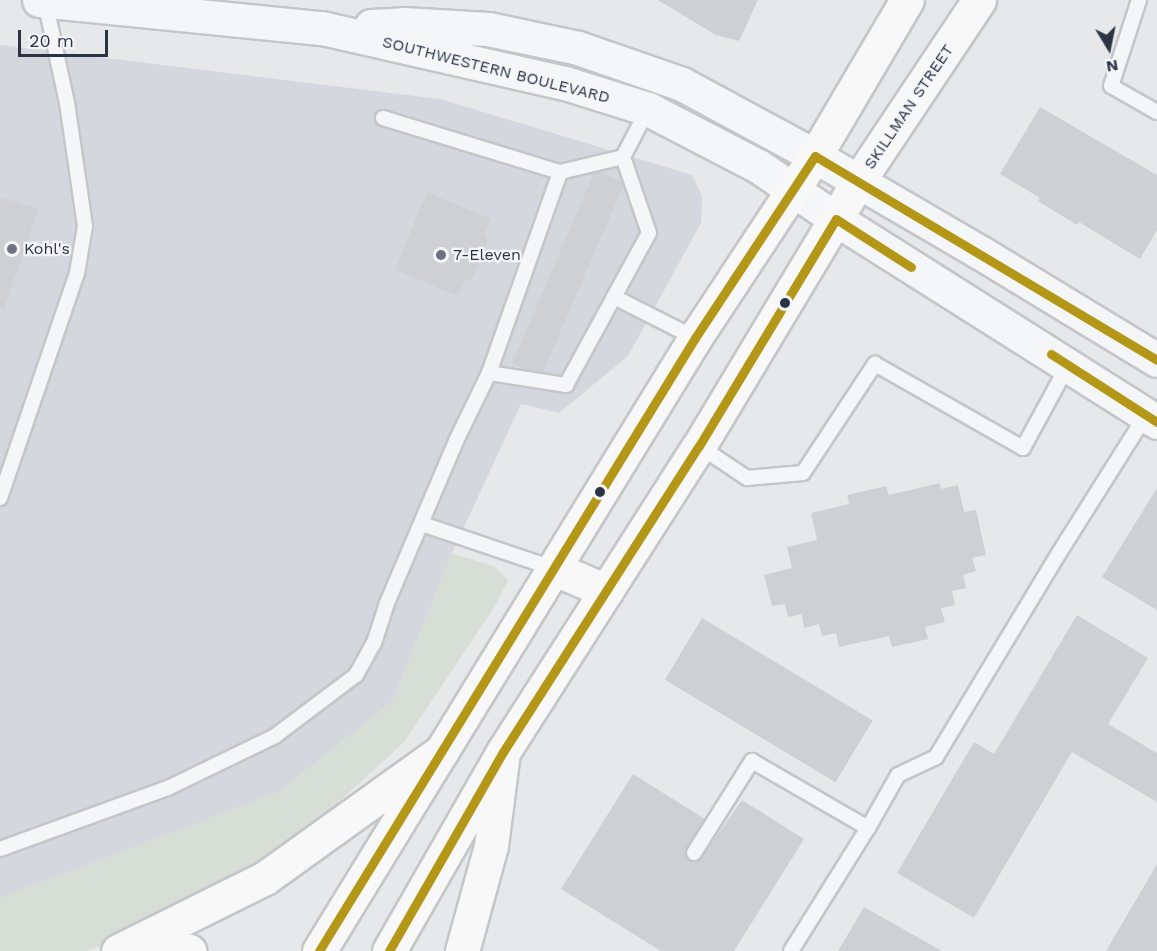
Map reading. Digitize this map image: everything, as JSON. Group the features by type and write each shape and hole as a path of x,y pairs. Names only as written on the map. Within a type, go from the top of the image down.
{"main road":[{"path":"319,951 695,338 815,156 907,0"},
{"name":"SKILLMAN STREET","path":"389,951 503,752 699,446 857,183 979,0"},
{"path":"553,568 606,591"},
{"path":"121,950 265,878 442,751"},
{"path":"462,951 491,846 503,752"},
{"path":"121,950 166,946 189,951"}],"street":[{"name":"SOUTHWESTERN BOULEVARD","path":"39,0 203,8 322,28 565,83 648,109 758,166 836,219 1152,419"},
{"name":"SOUTHWESTERN BOULEVARD","path":"322,28 404,24 488,30 578,48 682,84 815,156 857,183 981,252 1157,360"}],"lane":[{"path":"1139,0 1111,86 1157,112"},
{"path":"0,498 77,273 86,226 67,103 45,1"},
{"path":"489,373 566,385 649,233 623,157 648,109"},
{"path":"382,118 560,172 623,157"},
{"path":"0,849 168,788 264,741 356,675 375,643 387,603 456,441 489,373 560,172"},
{"path":"614,297 695,338"},
{"path":"699,446 747,478 803,473 875,364 1023,448 1068,365"},
{"path":"791,951 868,828 898,775 936,757 1059,553 1152,419"},
{"path":"422,524 553,568"},
{"path":"694,853 752,761 868,828"}],"shaded area":[{"path":"0,45 440,99 692,175 702,196 701,223 628,356 559,413 521,404 452,553 392,702 279,792 0,898"},
{"path":"452,553 495,567 508,580 495,606 404,742 308,830 309,836 114,941 86,951 0,951 0,898 279,792 392,702"}],"building":[{"path":"658,0 758,0 739,41 716,35"},
{"path":"1040,107 1157,175 1157,230 1140,259 1079,222 1077,225 1038,201 1040,198 1000,174"},
{"name":"7-Eleven","path":"599,172 622,182 623,186 543,372 526,370 512,364 594,173"},
{"name":"7-Eleven","path":"427,192 491,219 484,235 488,240 471,281 465,280 458,296 395,270"},
{"name":"Kohl's","path":"0,197 38,209 4,309 0,308"},
{"path":"940,483 941,489 958,485 964,512 976,510 986,555 972,558 976,571 963,575 966,588 952,591 955,605 941,608 945,622 925,627 928,639 892,647 889,636 839,647 836,633 822,636 819,624 804,628 802,614 788,617 785,604 772,606 764,575 792,568 787,547 817,540 811,513 849,504 847,495 886,486 889,495"},
{"path":"1157,488 1157,610 1102,577"},
{"path":"1077,615 1148,658 1108,724 1157,753 1157,802 1072,752 974,918 897,873 974,742 994,754"},
{"path":"702,618 873,720 835,782 665,680"},
{"path":"633,774 705,819 686,849 686,857 690,861 701,858 742,800 804,839 734,951 661,951 561,889"},
{"path":"1157,864 1157,951 1106,951"},
{"path":"864,907 942,951 838,951"}],"transit line":[{"path":"319,951 695,338 815,156 1157,360"},
{"path":"389,951 503,752 699,446 836,219 911,267"},
{"path":"1051,354 1157,422"}],"place":[{"name":"Kohl's","path":"12,249"},
{"name":"7-Eleven","path":"441,255"}]}
